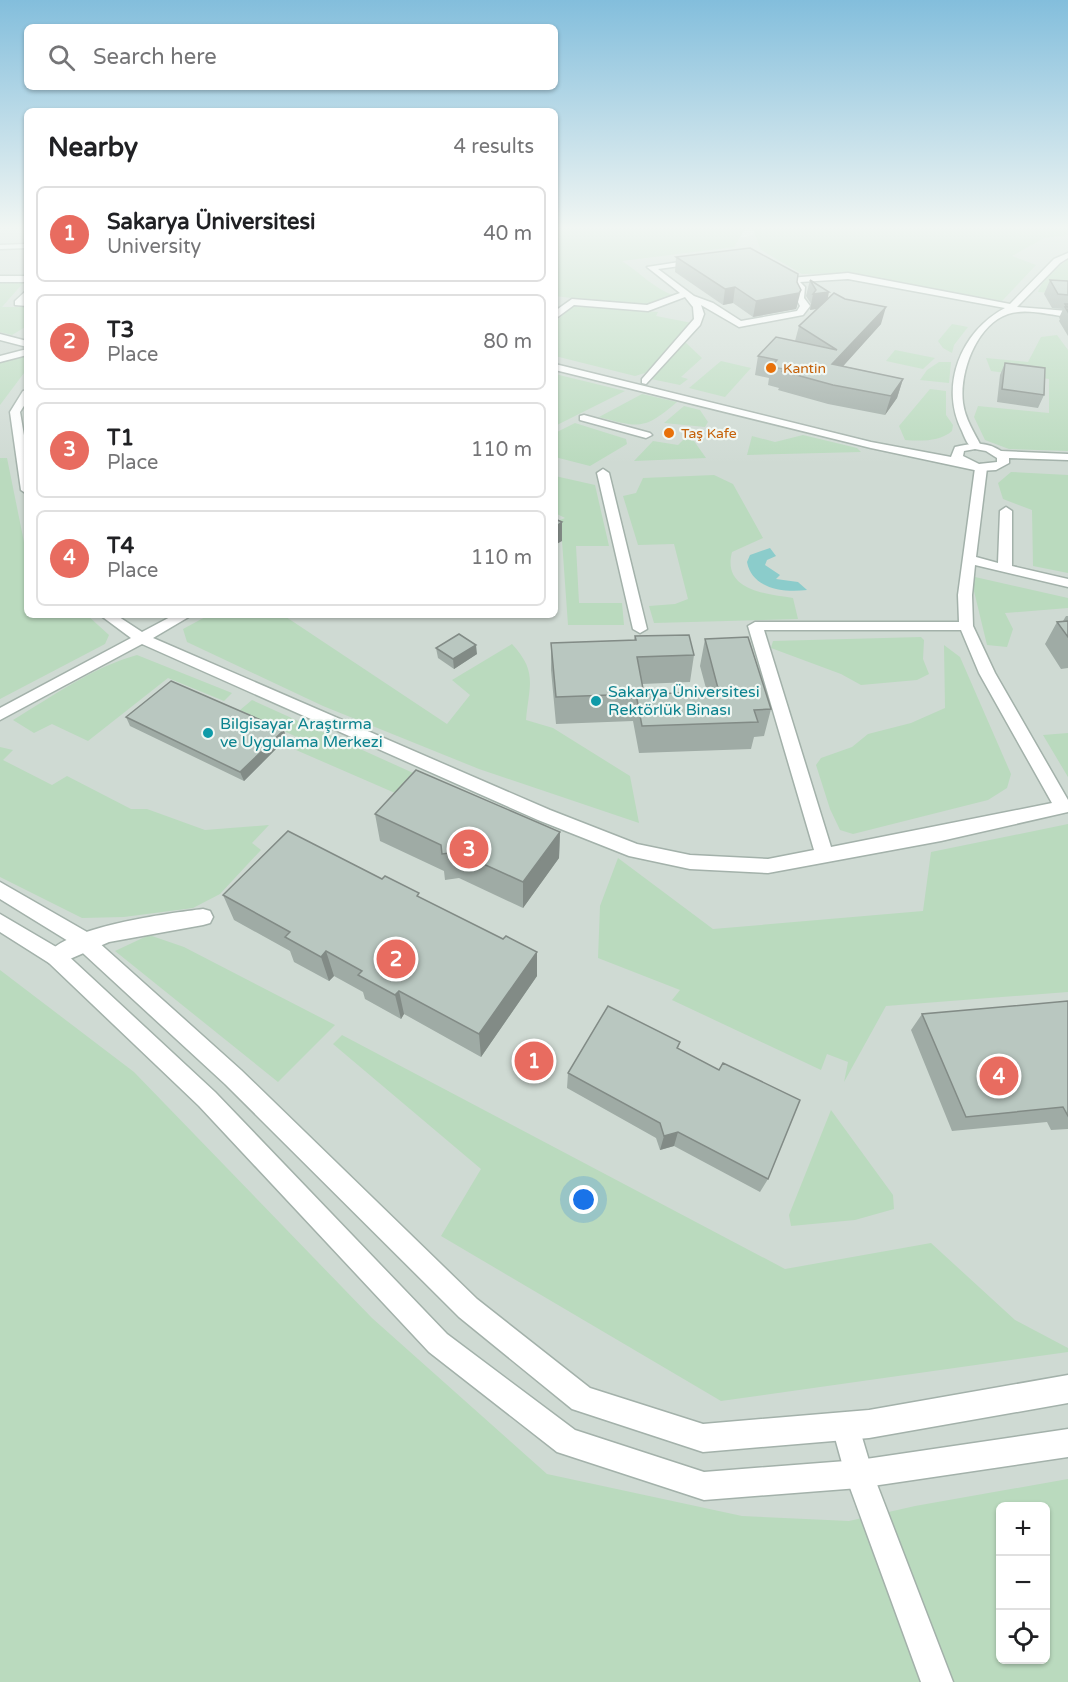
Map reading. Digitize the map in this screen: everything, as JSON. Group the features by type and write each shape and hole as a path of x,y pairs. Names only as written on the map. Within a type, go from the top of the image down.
{"street":[{"path":"646,381 697,323 699,311 697,307"},
{"path":"714,307 739,324 794,315 800,313 804,307"},
{"path":"1003,307 1068,314"},
{"path":"1010,309 984,326 966,352 957,398 960,415 975,446 1000,460 1068,468"},
{"path":"0,337 24,343"},
{"path":"0,359 24,353"},
{"path":"558,360 887,440 918,446 959,449 975,446"},
{"path":"558,368 871,445 981,468 1000,460 1068,457"},
{"path":"0,417 15,412 24,398"},
{"path":"15,412 24,470"},
{"path":"584,418 646,435"},
{"path":"959,449 956,454 965,463"},
{"path":"111,618 140,638 544,815 635,851 690,861 768,866 941,834 1065,806 987,673 966,626 966,595 981,468"},
{"path":"603,473 640,629"},
{"path":"1005,568 1006,511"},
{"path":"970,560 1068,583"},
{"path":"0,715 179,618"},
{"path":"825,856 755,626 966,626"},
{"path":"0,890 83,941 233,1077 468,1308 582,1400 703,1438 846,1427 1068,1389"},
{"path":"56,957 83,941 130,926 203,917"},
{"path":"0,922 56,957 207,1099 438,1343 567,1442 704,1486 859,1474 1068,1443"},
{"path":"846,1427 859,1474 937,1682"}],"shaded area":[{"path":"0,307 24,307 24,618 558,618 558,307 1068,307 1068,1682 0,1682"}],"green space":[{"path":"0,307 24,307 24,328 12,335 0,332"},
{"path":"571,307 594,307 658,312 656,316 692,323 645,373 635,376 558,357 558,319"},
{"path":"952,324 968,327 954,345 952,353 943,348 938,341"},
{"path":"1057,335 1068,350 1068,451 1009,449 985,440 974,417 978,406 1049,413 1049,379 991,371 986,358 1028,362 1041,337"},
{"path":"684,341 702,358 681,377 688,379 680,385 651,379"},
{"path":"895,350 935,358 923,369 886,361"},
{"path":"24,355 24,373 0,405 0,361"},
{"path":"721,361 751,368 725,397 689,388"},
{"path":"939,362 951,362 949,383 920,380 927,370"},
{"path":"558,375 625,391 558,424"},
{"path":"930,389 946,391 946,415 953,425 952,431 936,439 905,440 899,426"},
{"path":"642,394 677,402 657,418 641,424 624,423 599,417"},
{"path":"684,406 700,410 708,422 705,427 664,423"},
{"path":"575,423 626,439 627,444 590,466 558,458 558,432"},
{"path":"803,435 857,448 861,452 747,455 752,436 775,442"},
{"path":"684,439 694,441 706,458 634,461 653,441 678,445"},
{"path":"0,458 7,458 24,542 24,618 90,618 109,635 105,644 0,699"},
{"path":"1011,472 1068,475 1068,573 1033,566 1032,510 1003,499 998,483"},
{"path":"714,475 733,484 763,538 732,552 733,575 748,588 793,598 798,619 654,623 649,606 675,604 688,599 674,544 638,545 623,496 636,493 643,478"},
{"path":"558,477 595,485 609,546 576,546 579,603 622,603 624,625 568,625 562,541 558,539 558,521 565,518 558,514"},
{"path":"975,577 1068,598 1068,608 1005,613 1013,629 1007,647 987,645 973,587"},
{"path":"203,618 288,618 447,724 470,695 452,680 512,644 529,671 530,688 526,720 553,728 630,776 639,823 479,769 323,706 187,642 183,629"},
{"path":"921,637 924,640 923,659 929,674 917,680 861,685 841,674 771,648 773,641"},
{"path":"944,645 960,657 1011,774 1007,788 988,800 853,834 840,830 830,809 816,765 821,758 852,747 868,734 911,723 945,708"},
{"path":"137,655 232,693 224,701 168,678 88,741 52,724 34,733 13,720 89,675"},
{"path":"252,700 475,801 404,784 395,793 296,750 305,741 240,710"},
{"path":"1068,733 1068,777 1043,735"},
{"path":"0,747 13,750 3,760 52,785 67,776 131,809 147,809 205,830 269,825 252,843 261,850 220,894 193,908 124,917 82,918 0,877"},
{"path":"1068,824 1068,992 886,1006 844,1082 848,1062 827,1054 821,1070 672,1000 680,990 598,958 600,906 618,858 713,929 923,911 931,852"},
{"path":"149,935 184,947 335,1025 278,1082 115,951"},
{"path":"0,970 134,1072 372,1318 547,1474 742,1516 849,1521 915,1506 1068,1479 1068,1682 0,1682"},
{"path":"342,1035 785,1269 931,1243 1015,1320 1068,1348 1068,1352 721,1401 441,1236 481,1169 333,1044"},
{"path":"831,1110 893,1195 894,1209 855,1220 791,1226 789,1215"}],"water":[{"path":"770,548 776,556 767,560 765,565 780,575 776,579 798,582 807,590 779,590 762,584 755,578 747,562 750,555"}],"building":[{"path":"819,307 886,307 832,364 903,379 891,396 833,385 782,371 784,369 771,367 777,360 758,356 776,337 837,350 799,326"},
{"path":"1005,363 1045,368 1044,395 1002,389"},
{"path":"1068,621 1068,637 1057,622"},
{"path":"459,634 476,645 453,659 436,648"},
{"path":"689,635 694,655 637,657 644,694 719,692 705,639 748,637 771,709 754,710 758,722 642,726 636,694 556,697 551,643 636,640 635,636"},
{"name":"Bilgisayar Araştırma ve Uygulama Merkezi","path":"171,681 284,730 240,772 126,717"},
{"path":"416,770 560,832 523,882 457,852 442,854 441,845 375,814"},
{"path":"288,831 382,879 385,876 419,893 417,896 503,939 506,936 537,952 479,1034 399,991 395,995 358,975 362,971 326,951 321,957 285,937 290,932 223,895"},
{"path":"1068,1001 1068,1116 1063,1107 966,1117 922,1014"},
{"path":"608,1006 680,1042 677,1048 719,1070 723,1063 800,1100 768,1179 678,1132 664,1136 660,1123 568,1073"}],"place":[{"name":"Kantin","path":"771,368"},
{"name":"Taş Kafe","path":"669,433"},
{"name":"Sakarya Üniversitesi Rektörlük Binası","path":"596,701"},
{"name":"Bilgisayar Araştırma ve Uygulama Merkezi","path":"208,733"},
{"name":"T1","path":"469,849"},
{"name":"T3","path":"396,959"},
{"name":"Sakarya Üniversitesi","path":"534,1061"},
{"name":"T4","path":"999,1076"}]}
